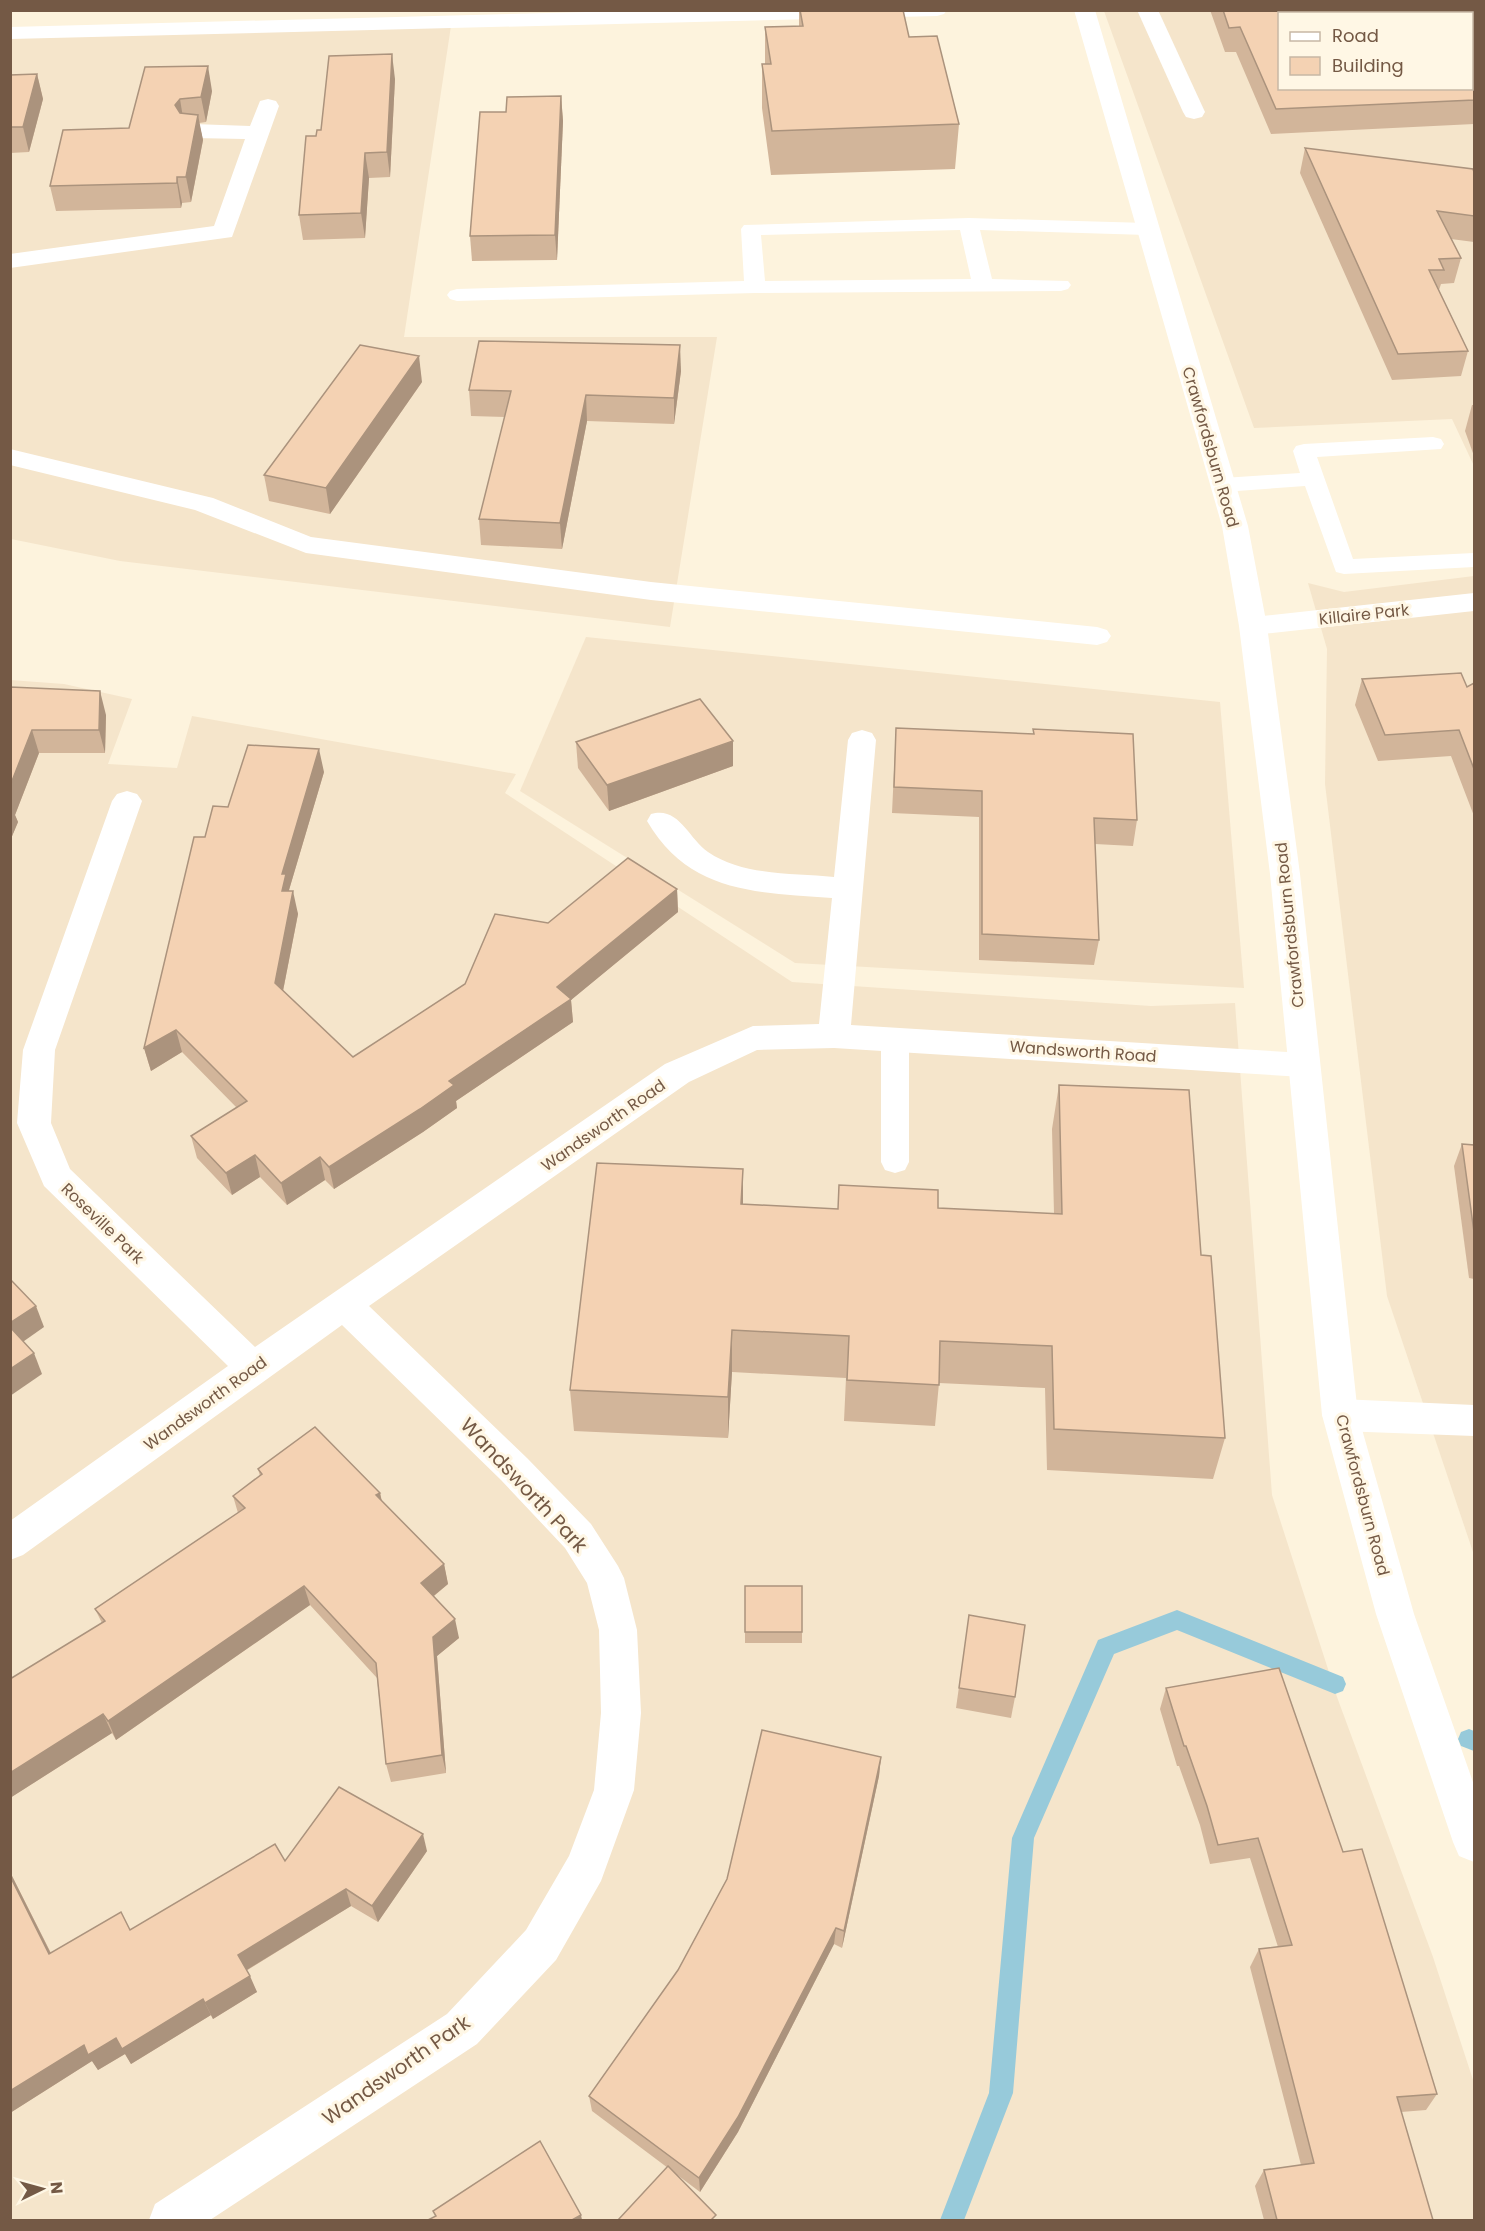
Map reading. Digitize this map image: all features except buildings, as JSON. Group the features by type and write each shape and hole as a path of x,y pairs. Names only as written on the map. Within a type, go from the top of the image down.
{"street":[{"path":"10,33 937,10"},
{"name":"Crawfordsburn Road","path":"1084,10 1235,526 1253,626 1285,874 1340,1414 1395,1614 1474,1842"},
{"path":"1147,10 1194,112"},
{"path":"10,261 224,232 268,106"},
{"path":"194,131 258,133"},
{"path":"10,457 204,504 306,545 651,591 1097,636"},
{"name":"Killaire Park","path":"1253,626 1474,602"},
{"path":"834,1036 862,740"},
{"name":"Roseville Park","path":"127,801 39,1050 34,1123 56,1178 254,1368"},
{"path":"662,820 697,860 720,873 745,878 848,889"},
{"name":"Wandsworth Road","path":"10,1543 254,1368 677,1073 753,1038 834,1036 1303,1065"},
{"name":"Wandsworth Park","path":"171,2220 462,2029 541,1945 586,1867 614,1790 621,1713 618,1630 604,1578 579,1536 514,1469 345,1306"},
{"path":"1340,1414 1474,1421"}],"lane":[{"path":"755,287 751,229 969,224 1147,229"},
{"path":"969,224 983,286"},
{"path":"457,295 755,287 1061,285"},
{"path":"1433,444 1304,452 1344,567 1474,560"},
{"path":"1223,485 1314,479"},
{"path":"895,1039 895,1162"}],"shaded area":[{"path":"1104,11 1474,11 1474,466 1452,419 1254,428"},
{"path":"451,26 404,337 717,337 670,627 120,561 11,539 10,38"},
{"path":"1474,576 1474,1555 1387,1296 1325,784 1327,649 1308,583 1344,592"},
{"path":"586,637 1220,702 1244,988 795,963 520,791"},
{"path":"10,680 64,684 132,699 108,764 177,768 192,716 516,774 505,793 792,982 1151,1006 1235,1003 1272,1495 1337,1697 1433,1957 1474,2083 1474,2220 11,2220"}],"waterway":[{"path":"952,2220 1001,2093 1023,1838 1106,1647 1177,1620 1335,1684"},
{"path":"1469,1739 1474,1741"}]}
